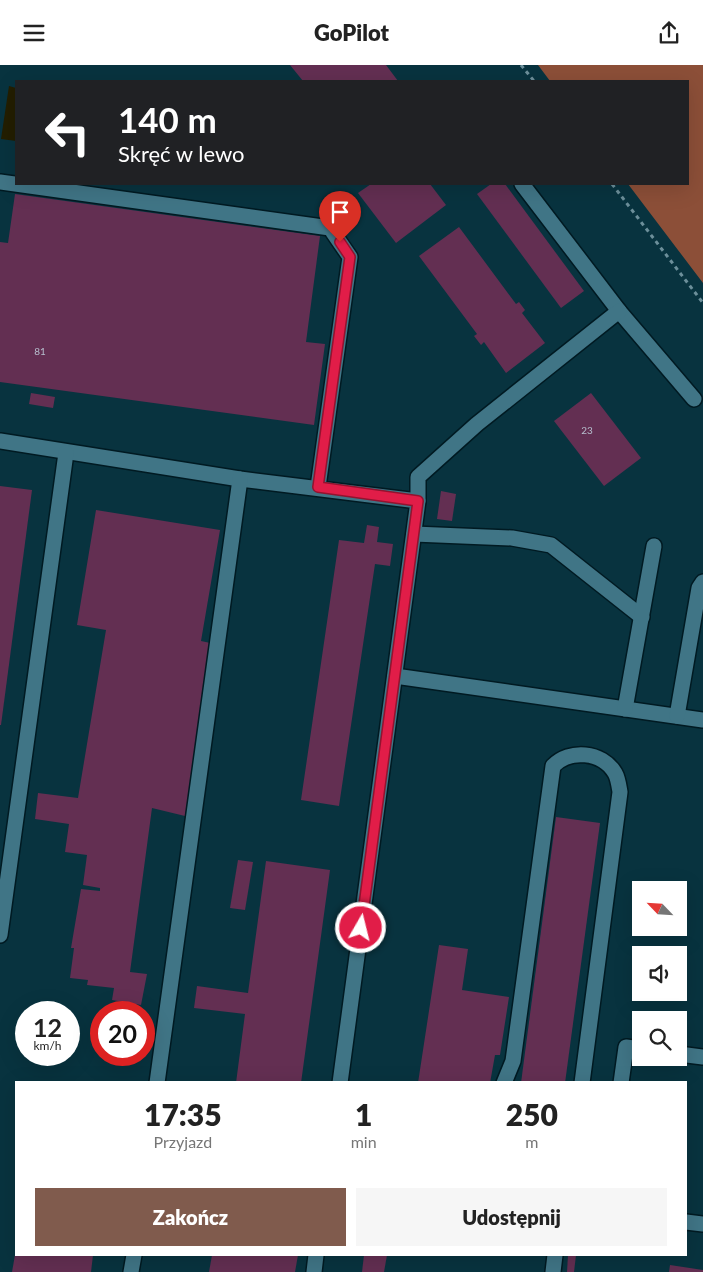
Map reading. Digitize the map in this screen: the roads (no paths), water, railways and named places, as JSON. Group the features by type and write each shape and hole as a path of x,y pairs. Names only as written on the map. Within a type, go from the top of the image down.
{"lane":[{"path":"0,182 15,184"},
{"path":"22,185 330,228 350,257 318,487"},
{"path":"523,185 619,311 694,399"},
{"path":"340,1081 414,534 418,501 418,477 477,424 619,311"},
{"path":"0,441 66,453 240,479 318,487 418,501"},
{"path":"0,935 66,453"},
{"path":"157,1081 240,479"},
{"path":"414,534 512,538 551,545 642,617"},
{"path":"625,709 654,546"},
{"path":"677,716 699,588 703,582"},
{"path":"395,676 703,720"},
{"path":"505,1081 513,1061 553,766 567,757 591,755 610,766 616,774 620,792 582,1081"},
{"path":"621,1081 626,1047 632,1048"},
{"path":"687,1055 703,1057"},
{"path":"687,1222 703,1224"},
{"path":"131,1272 134,1256"},
{"path":"314,1272 316,1256"},
{"path":"553,1272 555,1256"}]}
